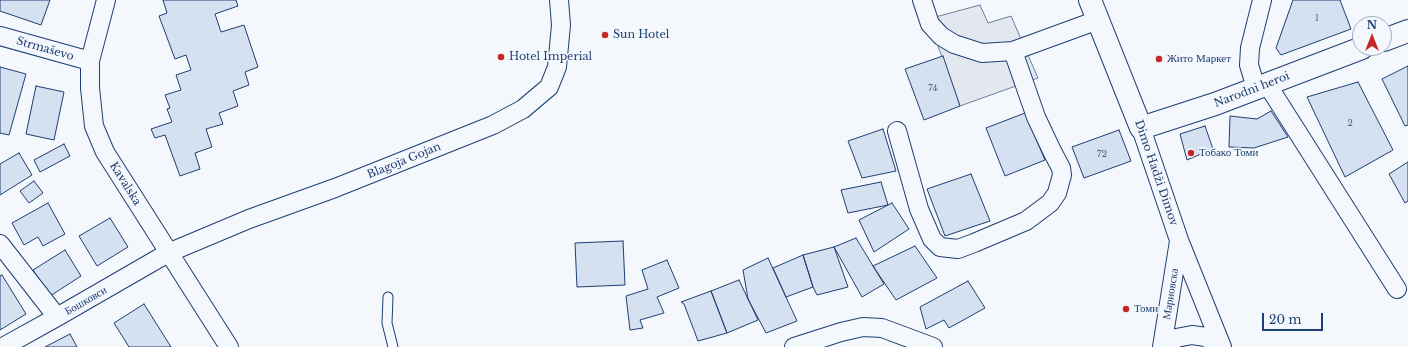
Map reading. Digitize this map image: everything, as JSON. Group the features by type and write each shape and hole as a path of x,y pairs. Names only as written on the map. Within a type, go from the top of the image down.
{"street":[{"name":"Kavalska","path":"106,0 90,62 90,88 94,126 105,152 229,347"},
{"name":"Blagoja Gojan","path":"168,253 249,219 335,188 493,125 523,109 549,87 557,67 561,25 559,0"},
{"path":"922,0 930,24 941,36 954,44 982,53 1013,51 1098,20"},
{"name":"Dimo Hadži Dimov","path":"1090,0 1141,128 1179,240 1220,347"},
{"path":"1262,0 1250,48 1249,65 1397,290"},
{"path":"1392,37 1408,30"},
{"name":"Strmaševo","path":"0,36 90,62"},
{"path":"897,131 919,209 932,239 940,247 958,249 1026,221 1050,203 1057,193 1062,175 1061,168 1036,117 1013,51"},
{"name":"Narodni heroi","path":"1141,128 1216,104 1352,52"},
{"name":"Мариовска","path":"1162,347 1179,240"},
{"path":"0,244 57,317"},
{"name":"Бошковси","path":"3,347 168,253"},
{"path":"794,347 841,332 863,327 882,328 933,347"},
{"path":"1167,347 1176,338 1192,335 1206,337 1220,347"}],"lane":[{"path":"388,297 386,323 393,347"}],"shaded area":[{"path":"980,5 988,23 1011,16 1038,78 960,106 928,19"}],"building":[{"path":"0,0 50,0 41,25 0,11"},
{"path":"163,0 236,0 238,6 215,14 221,32 244,25 258,67 245,72 249,85 233,91 238,106 219,113 223,124 206,129 212,147 195,153 200,169 180,176 165,135 155,138 151,129 172,122 167,109 170,108 165,95 181,90 176,75 191,70 186,55 175,59 159,16 167,13"},
{"path":"1293,0 1340,0 1351,29 1281,55 1276,48"},
{"path":"943,56 960,106 924,120 905,69"},
{"path":"1408,66 1408,125 1405,126 1382,79"},
{"path":"0,67 26,74 9,135 0,133"},
{"path":"1358,82 1393,150 1345,177 1307,97"},
{"path":"36,86 64,92 54,140 26,134"},
{"path":"1271,111 1288,137 1254,148 1229,147 1230,116 1257,119"},
{"path":"1025,113 1045,160 1005,176 986,128"},
{"path":"1205,126 1213,149 1187,160 1180,134"},
{"path":"883,129 896,171 862,178 848,141"},
{"path":"1119,130 1131,161 1084,178 1072,147"},
{"path":"64,144 70,156 40,172 34,160"},
{"path":"19,153 32,175 0,195 0,164"},
{"path":"1408,162 1408,201 1405,203 1389,174"},
{"path":"971,174 990,221 945,236 927,189"},
{"path":"34,181 43,193 29,203 20,191"},
{"path":"881,182 888,205 848,213 841,190"},
{"path":"48,203 65,234 43,246 38,237 24,245 12,223"},
{"path":"892,203 909,229 874,252 859,220"},
{"path":"110,218 128,247 97,266 79,236"},
{"path":"856,238 884,284 862,297 834,247"},
{"path":"623,241 625,285 577,287 575,243"},
{"path":"915,246 937,278 896,300 873,266"},
{"path":"834,247 848,287 817,295 803,255"},
{"path":"65,250 81,276 50,296 33,270"},
{"path":"803,255 813,287 786,297 773,268"},
{"path":"768,258 797,321 766,333 748,299 743,270"},
{"path":"667,260 679,288 657,297 664,313 640,320 643,328 630,330 626,296 648,289 642,270"},
{"path":"2,275 26,314 0,330 0,276"},
{"path":"739,280 758,320 727,333 711,291"},
{"path":"968,281 985,308 949,328 944,320 926,329 920,307"},
{"path":"711,291 727,333 698,341 684,304 681,302"},
{"path":"144,304 171,347 129,347 114,323"},
{"path":"70,334 77,347 45,347"}],"place":[{"name":"Sun Hotel","path":"605,35"},
{"name":"Hotel Imperial","path":"501,57"},
{"name":"Жито Маркет","path":"1159,59"},
{"name":"Тобако Томи","path":"1191,153"},
{"name":"Томи","path":"1126,309"}]}
